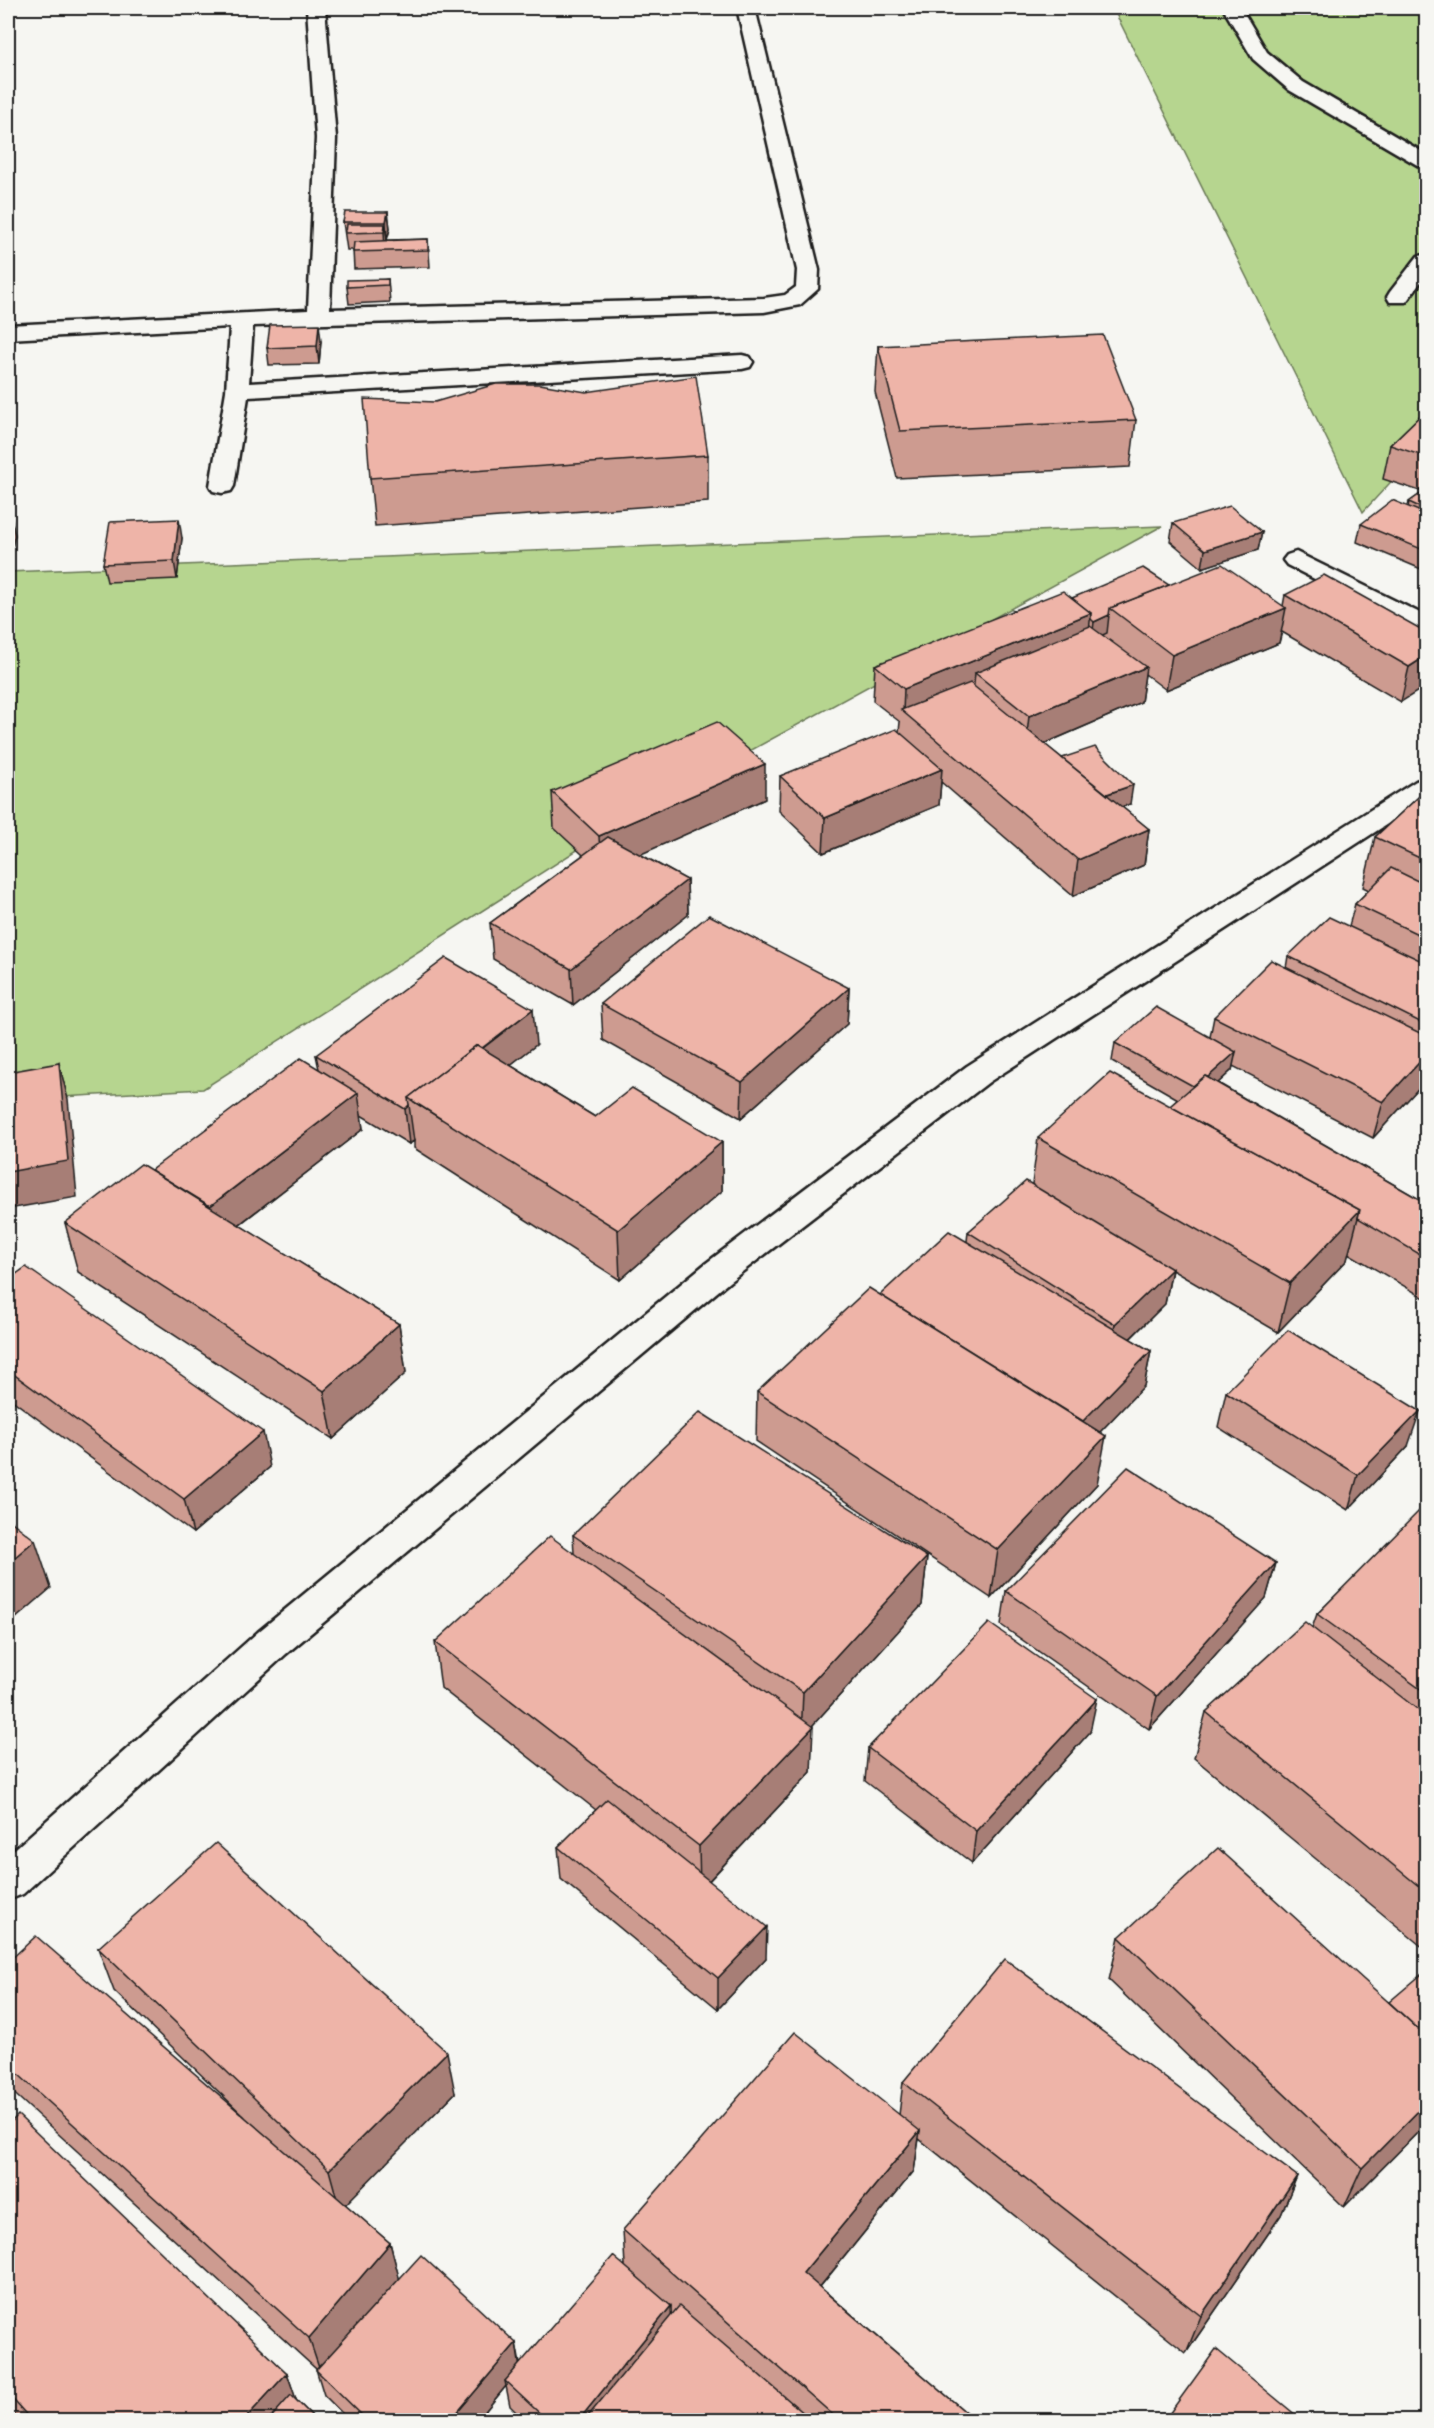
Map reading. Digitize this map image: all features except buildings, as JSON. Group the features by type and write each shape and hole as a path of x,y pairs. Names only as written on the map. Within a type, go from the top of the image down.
{"street":[{"path":"316,8 326,138 318,316"},
{"path":"8,332 318,316 764,305 792,300 807,289 808,270 746,8"},
{"path":"1232,8 1260,55 1296,86 1426,162"},
{"path":"1398,297 1426,261"},
{"path":"222,486 237,391 242,319"},
{"path":"237,391 741,362"},
{"path":"1296,560 1426,626"},
{"path":"8,1881 272,1643 717,1273 978,1074 1426,787"}],"green space":[{"path":"1113,8 1426,8 1426,444 1363,512"},
{"path":"1162,526 629,817 203,1089 8,1100 8,572"}]}
